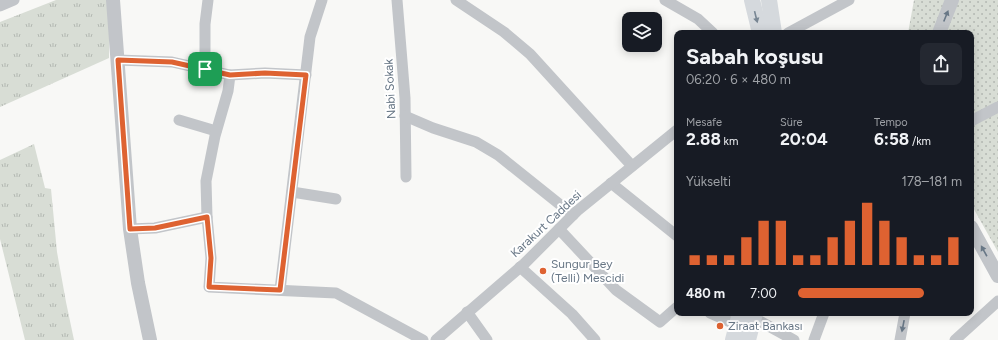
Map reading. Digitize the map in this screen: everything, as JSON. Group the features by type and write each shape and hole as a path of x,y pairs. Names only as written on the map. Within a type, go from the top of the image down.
{"main road":[{"path":"752,0 759,30"},
{"path":"769,0 774,30"},
{"path":"733,340 746,317"},
{"path":"746,317 748,340"}],"street":[{"path":"0,6 14,0"},
{"path":"113,0 130,229 138,283 150,340"},
{"path":"205,69 205,24 208,0"},
{"path":"280,290 310,37 322,0"},
{"name":"Nabi Sokak","path":"397,0 404,90 406,177"},
{"path":"456,0 504,32 530,54 632,166"},
{"path":"665,0 698,20 710,30"},
{"path":"807,28 849,0"},
{"path":"940,30 952,0"},
{"path":"118,60 172,62 230,75 265,73 306,75"},
{"path":"230,75 228,91 216,131 206,180 207,217 211,258 209,287 336,293 422,340"},
{"path":"974,119 998,107"},
{"path":"405,116 433,128 476,142 498,155 573,215"},
{"path":"179,120 216,131"},
{"name":"Karakurt Caddesi","path":"436,340 520,267 573,215 674,132"},
{"path":"611,184 674,234"},
{"path":"292,192 336,199"},
{"path":"130,229 155,228 207,217"},
{"path":"559,229 616,290 660,322 674,310"},
{"path":"974,232 998,276"},
{"path":"520,267 572,314 595,340"},
{"path":"955,340 998,301"},
{"path":"467,312 487,340"},
{"path":"814,340 823,316"},
{"path":"900,340 904,316"},
{"path":"746,317 794,340"},
{"path":"145,319 158,340"}],"green space":[{"path":"56,0 109,0 109,58 0,107 0,22"},
{"path":"914,0 998,0 998,252 974,209 974,30 909,30"},
{"path":"34,144 45,188 51,189 57,252 74,340 25,340 0,239 0,160"}],"place":[{"name":"Sungur Bey (Telli) Mescidi","path":"543,271"},
{"name":"Ziraat Bankası","path":"720,326"}],"route":[{"path":"118,60 172,62 205,69 230,75 265,73 306,75 280,290 209,287 211,258 207,217 155,228 130,229 118,60"}]}
